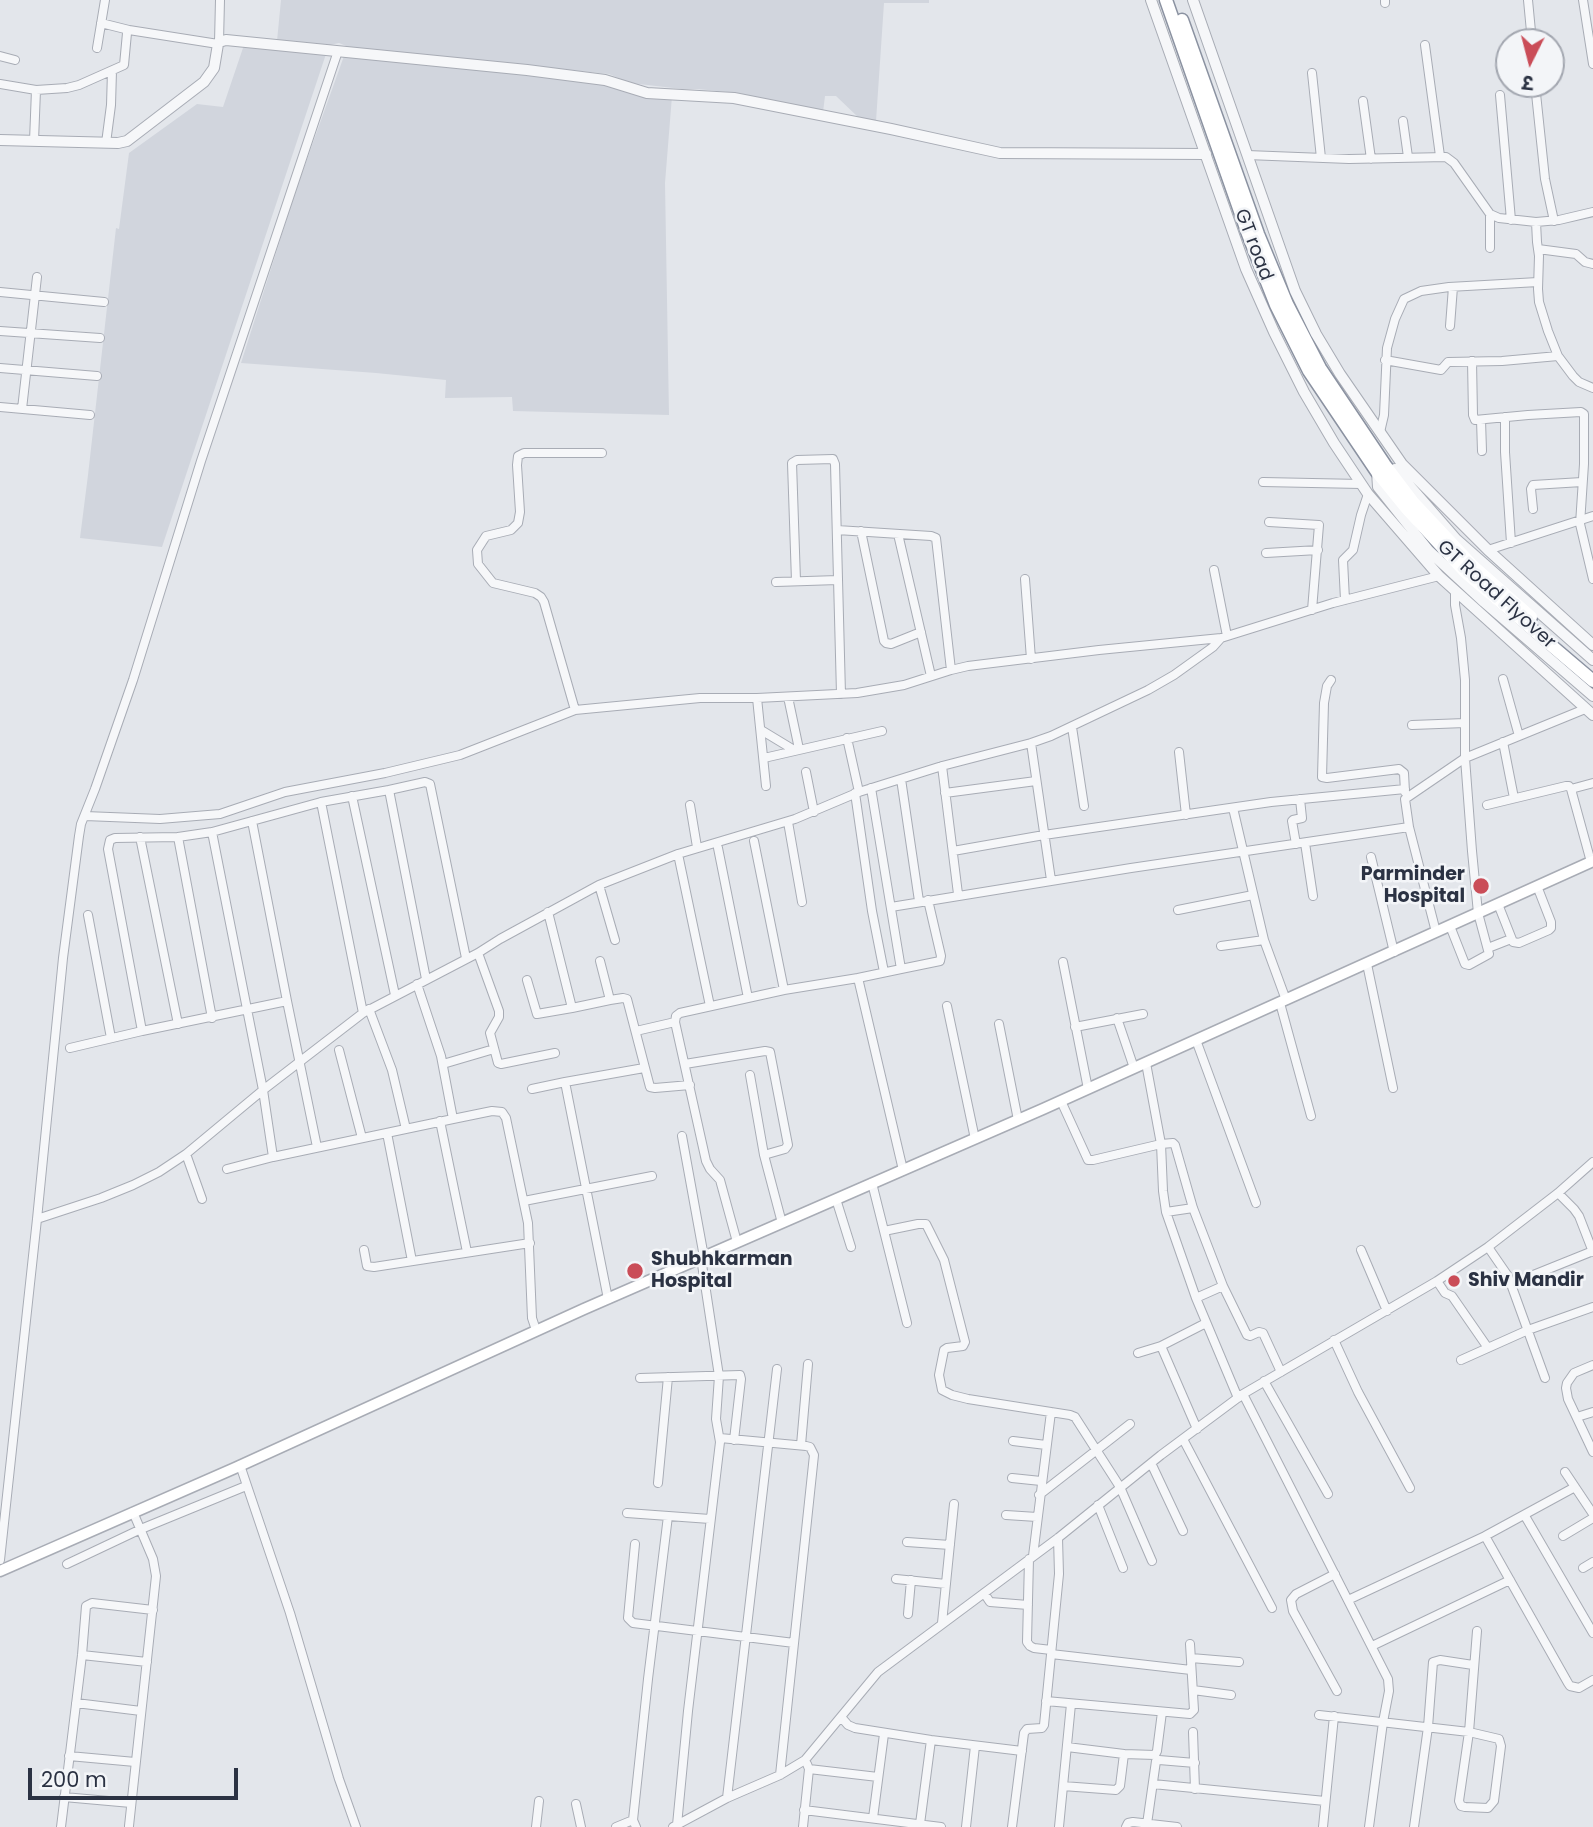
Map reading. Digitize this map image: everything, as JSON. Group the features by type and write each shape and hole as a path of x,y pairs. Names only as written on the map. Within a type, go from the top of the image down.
{"highway":[{"name":"GT road","path":"1166,0 1248,234 1276,305 1309,371 1381,468"},
{"name":"GT road","path":"1175,0 1258,234 1287,304 1320,368 1381,468"},
{"name":"GT Road Flyover","path":"1381,468 1407,509 1466,573 1592,672"}],"main road":[{"path":"0,1571 536,1330 1088,1089 1592,862"}],"street":[{"path":"97,48 102,0"},
{"path":"0,140 127,141 204,82 214,68 220,0"},
{"path":"953,850 1300,799 1405,794 1465,758 1589,712 1439,576 1368,494 1334,443 1304,392 1246,269 1151,0"},
{"path":"1193,0 1295,291 1340,374 1402,464 1488,550 1593,645"},
{"path":"1528,0 1531,28"},
{"path":"1583,0 1593,64"},
{"path":"101,23 129,30 218,43 226,40 338,51 591,78 647,93 734,98 1000,153 1206,154"},
{"path":"0,84 36,90 67,88 112,71 124,65 129,30"},
{"path":"1425,45 1440,156"},
{"path":"0,1560 72,873 79,836 338,51"},
{"path":"0,56 15,60"},
{"path":"106,142 112,71"},
{"path":"1312,73 1321,158"},
{"path":"34,141 36,90"},
{"path":"1500,98 1511,220"},
{"path":"1536,98 1545,179 1554,221"},
{"path":"1363,101 1371,159"},
{"path":"1403,121 1408,157"},
{"path":"1247,155 1371,159 1446,157 1454,163 1490,214 1489,248"},
{"path":"1490,214 1511,220 1536,222 1554,221 1593,212"},
{"path":"1536,222 1539,302 1543,318 1558,356 1579,382 1593,388"},
{"path":"1538,249 1576,254 1585,262 1593,264"},
{"path":"22,409 37,277"},
{"path":"1380,432 1384,415 1385,360 1390,336 1404,299 1420,291 1453,286 1538,282"},
{"path":"1450,326 1453,286"},
{"path":"0,292 104,302"},
{"path":"0,331 100,338"},
{"path":"1385,360 1439,370 1448,362 1526,360 1558,356"},
{"path":"1472,362 1475,420 1583,413 1589,447 1582,482 1579,520 1593,579"},
{"path":"0,368 97,376"},
{"path":"0,407 90,415"},
{"path":"1505,417 1511,543"},
{"path":"1481,420 1482,451"},
{"path":"575,709 541,597 535,593 493,583 478,564 477,550 486,536 511,530 518,523 519,456 524,453 602,453"},
{"path":"796,581 792,467 794,461 830,459 835,461 841,694"},
{"path":"1592,672 1456,539 1395,470 1381,468 1378,487 1429,551 1593,696"},
{"path":"1263,482 1362,484"},
{"path":"1533,509 1533,485 1582,482"},
{"path":"1345,600 1343,562 1353,550 1368,494"},
{"path":"1488,550 1593,516"},
{"path":"1269,522 1319,525 1312,610"},
{"path":"837,530 936,538 951,670"},
{"path":"861,531 884,641 891,644 921,632"},
{"path":"898,534 932,677"},
{"path":"1266,553 1318,550"},
{"path":"1214,570 1224,637"},
{"path":"85,816 160,820 220,814 285,792 460,755 575,709 700,698 841,694 904,685 951,670 984,664 1224,637 1345,600 1439,576"},
{"path":"1025,579 1031,659"},
{"path":"776,582 838,580"},
{"path":"1450,926 1465,964 1469,965 1487,956 1488,947 1478,913 1465,758 1464,661 1455,590"},
{"path":"37,1219 133,1185 159,1172 186,1154 263,1090 366,1011 478,953 599,885 698,847 788,822 857,792 1031,743 1072,727 1174,675 1224,637"},
{"path":"1503,679 1519,736"},
{"path":"1331,680 1324,703 1322,777 1399,769 1404,773 1409,827 1436,932"},
{"path":"788,697 797,750"},
{"path":"757,698 766,786"},
{"path":"1412,725 1465,723"},
{"path":"1072,727 1084,806"},
{"path":"761,730 797,750"},
{"path":"764,758 882,731"},
{"path":"847,738 857,792 872,911 884,972"},
{"path":"1503,742 1514,798"},
{"path":"1031,743 1051,880"},
{"path":"1179,752 1186,815"},
{"path":"942,766 958,894"},
{"path":"806,772 814,812"},
{"path":"737,1242 722,1184 706,1161 675,1022 678,1014 710,1006 940,961 941,956 924,900 901,779"},
{"path":"945,793 1035,781"},
{"path":"142,1031 108,844 115,838 178,837 212,832 321,802 425,782 430,784 466,958"},
{"path":"1571,789 1593,783"},
{"path":"1487,805 1569,786 1592,862"},
{"path":"871,788 901,969"},
{"path":"389,790 426,979"},
{"path":"352,796 395,995"},
{"path":"1296,844 1292,821 1302,818 1300,799"},
{"path":"321,802 366,1011 392,1070 407,1129"},
{"path":"690,805 698,847"},
{"path":"1233,808 1264,940 1283,1001 1311,1116"},
{"path":"252,821 317,1147"},
{"path":"788,822 802,902"},
{"path":"891,906 1409,827"},
{"path":"212,832 263,1090 273,1157"},
{"path":"178,837 212,1018"},
{"path":"140,838 178,1024"},
{"path":"754,841 784,990"},
{"path":"1306,842 1313,895"},
{"path":"718,848 748,998"},
{"path":"678,854 710,1006"},
{"path":"1371,857 1394,951"},
{"path":"599,885 615,940"},
{"path":"1498,904 1511,939 1519,943 1551,928 1537,887"},
{"path":"1178,910 1253,895"},
{"path":"548,912 572,1008"},
{"path":"88,915 111,1038"},
{"path":"1488,947 1511,939"},
{"path":"1221,946 1264,940"},
{"path":"478,953 500,1014 491,1030 497,1062 499,1064 555,1053"},
{"path":"600,961 610,1000"},
{"path":"1063,962 1088,1089"},
{"path":"1367,964 1393,1088"},
{"path":"858,978 903,1170"},
{"path":"527,980 537,1014 628,999 649,1084 652,1088 690,1085"},
{"path":"417,984 443,1064 453,1119"},
{"path":"69,1048 287,1001"},
{"path":"947,1006 975,1139"},
{"path":"1074,1027 1143,1014"},
{"path":"1117,1018 1134,1068"},
{"path":"636,1031 675,1022"},
{"path":"999,1024 1018,1119"},
{"path":"1196,1040 1256,1203"},
{"path":"339,1049 362,1138"},
{"path":"443,1064 494,1049"},
{"path":"685,1064 770,1052 789,1143 785,1149 764,1155"},
{"path":"1146,1063 1161,1144 1166,1212 1196,1298 1241,1396 1388,1679 1389,1691 1369,1827"},
{"path":"532,1089 645,1069"},
{"path":"750,1075 764,1155 782,1223"},
{"path":"565,1082 608,1299"},
{"path":"1061,1101 1088,1160 1161,1144 1175,1145 1194,1208 1223,1286 1247,1335 1263,1333 1281,1371"},
{"path":"227,1169 440,1121 497,1111 505,1114 524,1201 530,1243 532,1318 536,1330"},
{"path":"440,1121 467,1252"},
{"path":"387,1133 412,1261"},
{"path":"675,1826 720,1438 716,1419 719,1376 703,1257 682,1136"},
{"path":"186,1154 202,1199"},
{"path":"675,1826 727,1798 780,1776 805,1760 878,1672 1058,1538 1182,1439 1264,1381 1387,1311 1488,1247 1593,1163"},
{"path":"524,1201 652,1176"},
{"path":"873,1183 907,1323"},
{"path":"1511,1284 1593,1252 1574,1209 1558,1193"},
{"path":"836,1199 851,1247"},
{"path":"1166,1212 1194,1208"},
{"path":"884,1231 926,1224 947,1267 953,1301 965,1342 944,1350 939,1375 942,1390 968,1399 1075,1417 1120,1487 1152,1561"},
{"path":"364,1250 367,1266 370,1267 530,1243"},
{"path":"1488,1247 1504,1267 1545,1378"},
{"path":"1361,1250 1387,1311"},
{"path":"1437,1281 1445,1293 1452,1296 1488,1348"},
{"path":"1196,1298 1223,1286"},
{"path":"1461,1360 1528,1330 1593,1307"},
{"path":"1138,1353 1161,1346 1206,1323"},
{"path":"1334,1340 1358,1392 1410,1488"},
{"path":"1161,1346 1197,1429"},
{"path":"801,1445 808,1364"},
{"path":"1593,1365 1574,1373 1567,1382 1566,1393 1593,1452"},
{"path":"727,1798 777,1369"},
{"path":"640,1378 737,1374 741,1377 734,1440"},
{"path":"658,1483 668,1377"},
{"path":"1264,1381 1328,1494"},
{"path":"1051,1412 1031,1557 1028,1644 1051,1652 1191,1670"},
{"path":"1577,1417 1593,1412"},
{"path":"1040,1495 1130,1424"},
{"path":"720,1438 801,1445 813,1450 780,1776"},
{"path":"1182,1439 1272,1608"},
{"path":"1013,1441 1046,1445"},
{"path":"1152,1463 1183,1531"},
{"path":"240,1465 290,1613 356,1827"},
{"path":"1563,1536 1593,1516 1565,1472"},
{"path":"1012,1478 1041,1481"},
{"path":"67,1564 141,1529 247,1486"},
{"path":"1348,1600 1485,1536 1575,1487"},
{"path":"942,1623 954,1504"},
{"path":"1098,1505 1123,1568"},
{"path":"129,1826 156,1576 156,1569 133,1512"},
{"path":"627,1513 710,1519"},
{"path":"1006,1515 1037,1517"},
{"path":"616,1827 635,1823 668,1516"},
{"path":"1525,1516 1593,1633"},
{"path":"1485,1536 1570,1686 1579,1688 1593,1681"},
{"path":"1012,1827 1024,1736 1027,1729 1044,1726 1059,1574 1058,1538"},
{"path":"907,1542 950,1545"},
{"path":"635,1544 628,1618 633,1623 794,1643"},
{"path":"1583,1568 1593,1562"},
{"path":"1335,1574 1296,1594 1291,1600 1293,1611 1337,1691"},
{"path":"896,1579 946,1584"},
{"path":"908,1614 911,1580"},
{"path":"1372,1646 1510,1580"},
{"path":"984,1592 990,1602 1028,1605"},
{"path":"61,1827 85,1609 88,1604 153,1610"},
{"path":"1319,1715 1469,1732 1496,1737 1501,1741 1494,1801 1488,1808 1465,1807 1460,1804 1469,1732 1477,1631"},
{"path":"1046,1701 1186,1715 1193,1713 1190,1644"},
{"path":"82,1655 147,1662"},
{"path":"1191,1658 1239,1662"},
{"path":"1414,1827 1434,1660 1473,1665"},
{"path":"1193,1689 1231,1695"},
{"path":"76,1703 141,1711"},
{"path":"1059,1827 1071,1704"},
{"path":"1067,1747 1124,1754 1156,1754 1162,1712"},
{"path":"1323,1827 1334,1716"},
{"path":"841,1717 855,1728 884,1734 1022,1751"},
{"path":"1193,1732 1195,1789"},
{"path":"873,1818 884,1734"},
{"path":"920,1824 931,1740"},
{"path":"966,1827 975,1746"},
{"path":"1063,1786 1116,1790 1120,1786 1124,1754"},
{"path":"69,1756 135,1762"},
{"path":"803,1827 809,1769 805,1760"},
{"path":"1147,1824 1157,1760 1195,1763"},
{"path":"809,1769 878,1777"},
{"path":"1153,1784 1325,1801"},
{"path":"64,1797 131,1803"},
{"path":"536,1827 539,1801"},
{"path":"576,1804 580,1827"},
{"path":"804,1810 941,1827"},
{"path":"1126,1827 1129,1822 1177,1827"}],"shaded area":[{"path":"281,0 929,0 929,3 884,3 876,121 859,118 836,96 825,96 823,112 738,93 630,83 609,74 351,48 339,43 330,45 277,41"},
{"path":"244,45 326,54 162,547 80,538 116,228 119,229 129,153 197,104 223,107"},
{"path":"344,56 603,82 672,96 665,183 669,415 513,411 512,397 445,398 446,380 241,363 296,190"}],"place":[{"name":"Parminder Hospital","path":"1481,886"},
{"name":"Shubhkarman Hospital","path":"635,1271"},
{"name":"Shiv Mandir","path":"1454,1281"}]}
